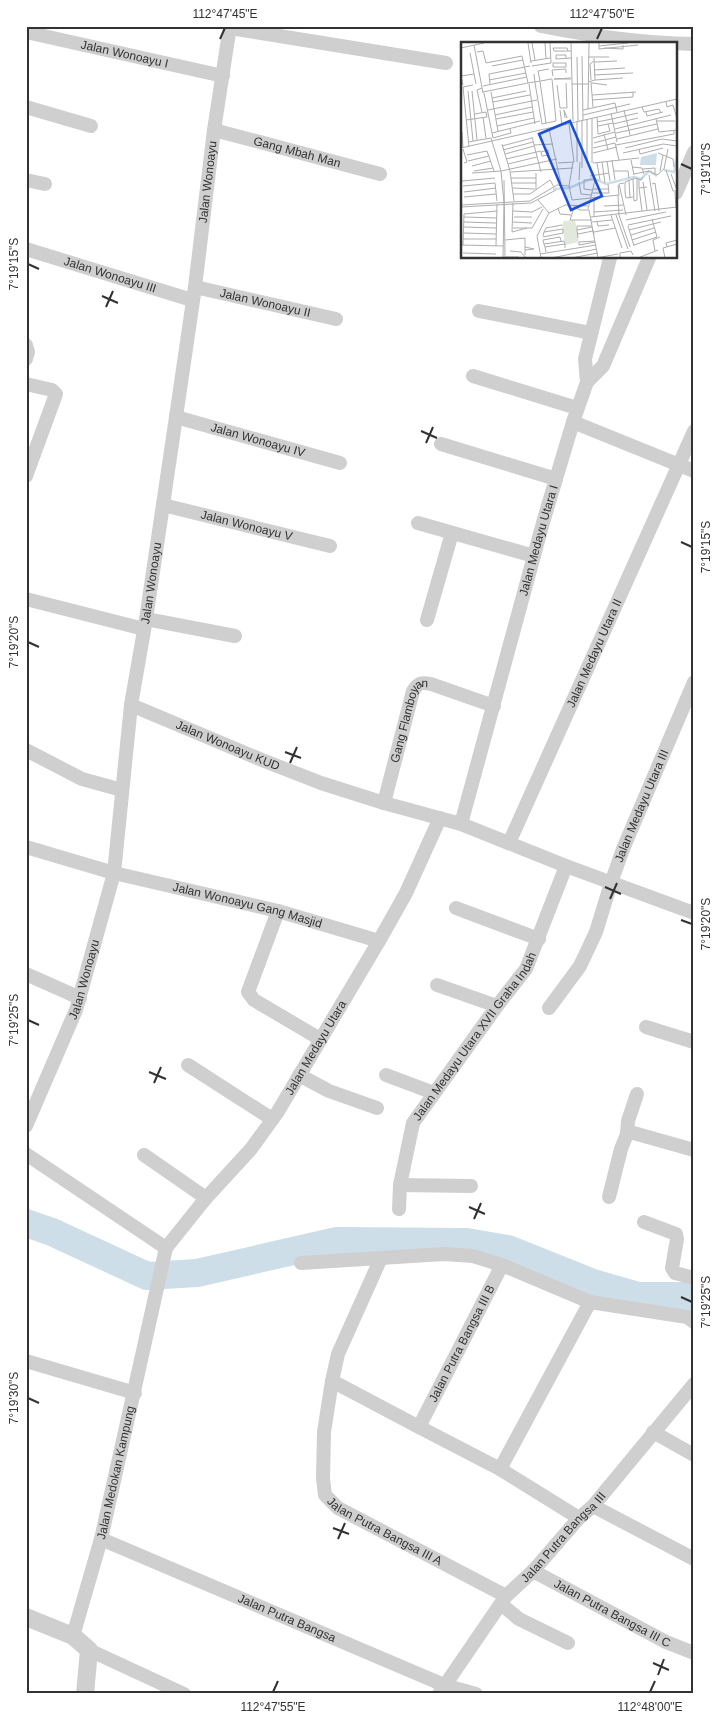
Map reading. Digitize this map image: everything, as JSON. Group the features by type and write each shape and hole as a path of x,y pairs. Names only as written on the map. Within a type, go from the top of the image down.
{"street":[{"path":"541,26 651,42"},
{"path":"230,27 446,63"},
{"name":"Jalan Wonoayu","path":"26,1126 76,1010 114,873 131,705 176,417 194,293 214,130 230,27"},
{"name":"Jalan Wonoayu I","path":"26,32 223,76"},
{"path":"678,44 694,44"},
{"path":"26,107 92,126"},
{"name":"Gang Mbah Man","path":"214,130 380,174"},
{"path":"678,188 694,152"},
{"path":"26,180 45,184"},
{"name":"Jalan Wonoayu III","path":"26,249 194,293"},
{"name":"Jalan Medayu Utara I","path":"461,824 572,422 587,382 585,359 610,259"},
{"path":"587,382 604,366 649,259"},
{"name":"Jalan Wonoayu II","path":"194,293 336,319"},
{"path":"479,311 591,333"},
{"path":"26,345 28,352 26,359"},
{"path":"473,376 577,408"},
{"path":"26,384 52,390 56,394 26,476"},
{"name":"Jalan Wonoayu IV","path":"176,417 340,463"},
{"path":"572,422 694,471"},
{"name":"Jalan Medayu Utara II","path":"509,843 694,431"},
{"path":"441,444 556,479"},
{"name":"Jalan Wonoayu V","path":"163,505 330,546"},
{"path":"418,523 534,556"},
{"path":"427,620 452,533"},
{"path":"31,601 145,624 235,636"},
{"name":"Gang Flamboyan","path":"384,802 412,691 417,684 423,682 431,684 494,706"},
{"name":"Jalan Medayu Utara III","path":"549,1008 580,966 588,950 596,932 623,849 694,682"},
{"name":"Jalan Wonoayu KUD","path":"131,705 321,783 440,818"},
{"path":"26,750 82,779 122,790"},
{"path":"440,818 461,824 566,866 694,913"},
{"name":"Jalan Medayu Utara","path":"165,1254 206,1198 251,1149 272,1119 380,941 406,893 440,818"},
{"name":"Jalan Wonoayu Gang Masjid","path":"26,847 114,873 278,911 380,941"},
{"name":"Jalan Medayu Utara XVII Graha Indah","path":"398,1209 400,1185 413,1124 497,1006 526,969 566,866"},
{"path":"456,908 539,939"},
{"path":"278,911 248,992 254,1000 320,1039"},
{"path":"26,974 80,998"},
{"path":"437,985 497,1006"},
{"path":"646,1028 694,1042"},
{"path":"188,1064 272,1119"},
{"path":"299,1075 329,1091 377,1108"},
{"path":"386,1075 434,1093"},
{"path":"609,1197 621,1149 627,1134 628,1121 637,1094"},
{"path":"627,1134 630,1132 694,1150"},
{"path":"26,1154 165,1254"},
{"path":"144,1155 206,1198"},
{"path":"400,1185 471,1186"},
{"path":"644,1222 676,1234 677,1239 672,1268 675,1273 694,1278"},
{"name":"Jalan Medokan Kampung","path":"73,1636 101,1539 165,1254"},
{"path":"301,1263 444,1254 473,1256 502,1265 590,1302 687,1317 694,1322"},
{"name":"Jalan Putra Bangsa III A","path":"381,1258 338,1354 324,1432 323,1478 325,1495 338,1508 503,1600 519,1619 568,1643"},
{"name":"Jalan Putra Bangsa III B","path":"419,1427 502,1265"},
{"path":"500,1469 590,1302"},
{"path":"26,1361 135,1393"},
{"path":"332,1381 500,1469 579,1518"},
{"name":"Jalan Putra Bangsa III","path":"442,1689 503,1600 533,1571 579,1518 593,1506 694,1384"},
{"path":"653,1432 694,1455"},
{"path":"593,1506 694,1558"},
{"name":"Jalan Putra Bangsa","path":"101,1539 442,1689 476,1694"},
{"name":"Jalan Putra Bangsa III C","path":"533,1571 666,1642 694,1653"},
{"path":"26,1617 73,1636 89,1650 184,1694"},
{"path":"85,1694 89,1650"}],"waterway":[{"path":"26,1223 52,1232 147,1276 197,1273 337,1241 467,1242 508,1249 593,1283 638,1296 690,1296 694,1298"}]}
